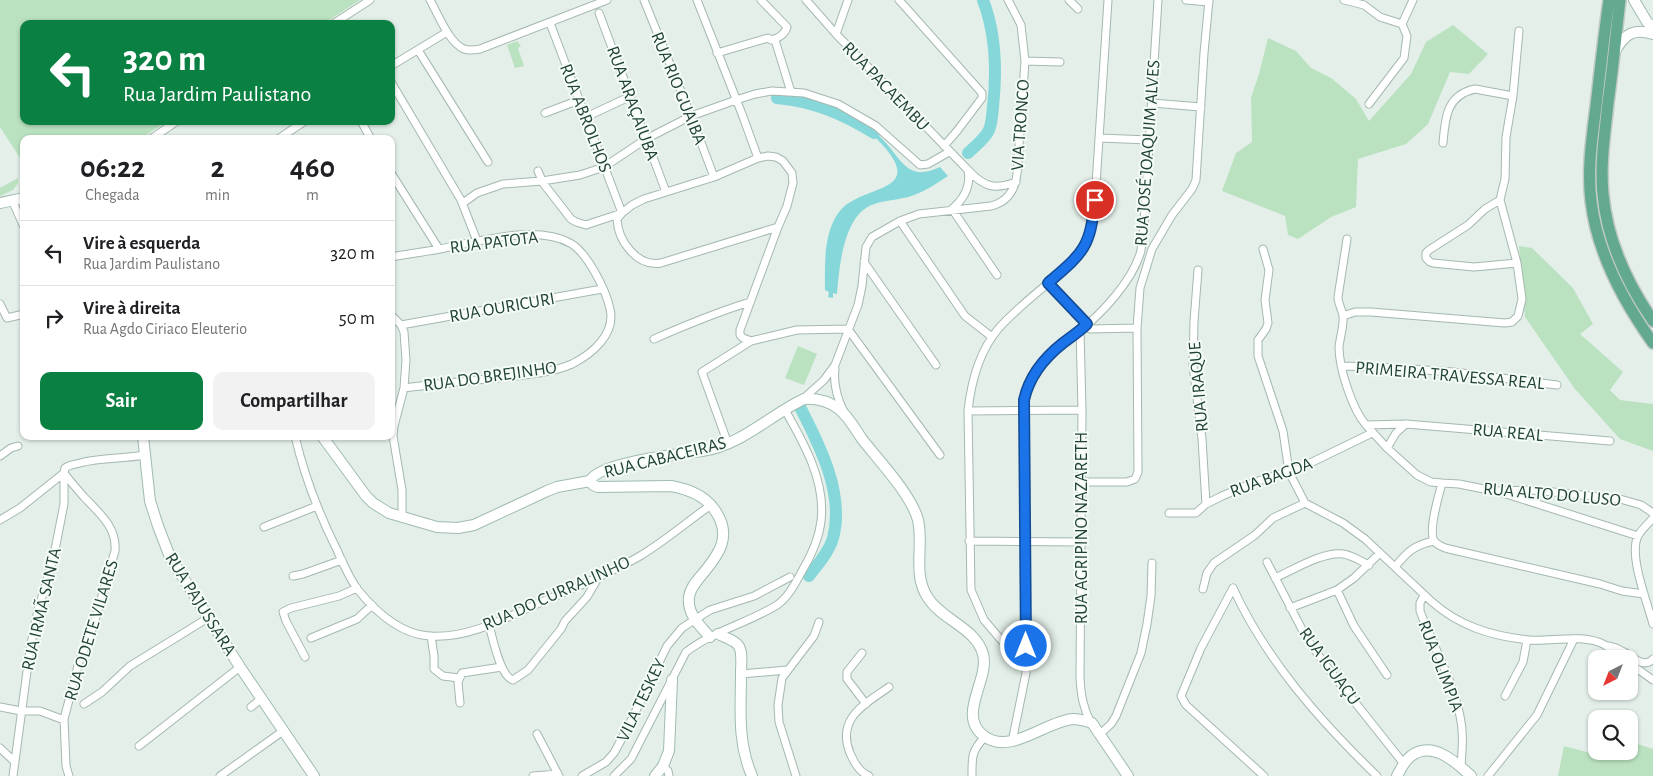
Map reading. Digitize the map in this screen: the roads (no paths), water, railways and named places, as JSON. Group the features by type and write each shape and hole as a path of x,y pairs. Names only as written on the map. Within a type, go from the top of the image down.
{"main road":[{"path":"1609,0 1592,132 1591,202 1599,239 1607,262 1627,304 1653,343"},
{"path":"1620,0 1602,154 1604,202 1611,239 1618,258 1653,321"},
{"path":"1634,0 1647,22 1653,27"},
{"path":"1614,52 1625,36 1640,32 1653,34"},
{"path":"0,203 20,199"},
{"path":"804,399 823,400 845,414 915,512 919,529 918,571 922,588 933,606 974,639 981,648 984,665 973,710 977,728 985,737 994,742 1012,742 1062,721 1073,719 1092,723 1128,776"},
{"name":"RUA CABACEIRAS","path":"325,440 366,496 380,508 402,517 437,527 466,528 484,522 552,489 590,481 596,474 640,460 704,451 728,444 804,399"},
{"name":"RUA PAJUSSARA","path":"143,440 150,501 162,538 173,562 206,619 240,666 311,775"},
{"path":"590,481 598,487 679,487 698,494 711,505 722,522 723,541 718,555 691,590 689,604 695,620 714,635 738,645 741,656 741,734 752,776"},
{"path":"655,776 667,759 670,743 672,680"},
{"path":"1397,776 1404,764 1416,753 1426,751 1444,755 1471,776"}],"street":[{"path":"339,20 370,0"},
{"path":"430,0 447,32 458,45 464,49 474,50 607,0"},
{"name":"RUA RIO GUAIBA","path":"644,0 714,177"},
{"path":"697,0 758,158"},
{"path":"717,53 768,38 776,40 786,31 787,27 761,0"},
{"name":"RUA PACAEMBU","path":"806,0 836,34 979,181 991,186 1016,182"},
{"path":"836,34 848,0"},
{"path":"900,0 982,93 982,98 957,132 944,146"},
{"name":"VIA TRONCO","path":"804,399 824,380 835,365 860,296 866,247 872,237 900,221 919,214 999,204 1011,192 1016,182 1025,61 1021,25 1008,0"},
{"path":"1069,0 1078,9"},
{"path":"1026,664 1002,642 979,611 970,590 968,411 971,386 974,375 992,337 1007,320 1073,261 1087,244 1093,218 1100,138 1108,0"},
{"name":"RUA JOSÉ JOAQUIM ALVES","path":"1012,742 1024,686 1026,664 1024,410 1026,392 1035,372 1057,348 1084,327 1115,296 1128,279 1141,252 1158,0"},
{"path":"1082,482 1127,482 1135,479 1138,472 1137,328 1140,288 1152,249 1172,215 1192,190 1196,180 1209,1 1186,0"},
{"path":"1344,0 1364,5 1380,17 1402,24"},
{"path":"1369,104 1404,58 1407,36 1402,24 1413,0"},
{"name":"RUA ARAÇAIUBA","path":"599,13 666,192"},
{"name":"RUA ABROLHOS","path":"550,23 622,213"},
{"path":"1343,316 1355,312 1371,312 1505,323 1512,322 1518,316 1522,299 1517,263 1500,200 1506,179 1506,138 1513,96 1519,31"},
{"path":"395,64 447,32"},
{"path":"776,40 791,92"},
{"path":"418,50 488,162"},
{"path":"1025,61 1060,62"},
{"path":"395,89 463,203 477,241"},
{"path":"1443,143 1447,112 1458,97 1475,89 1513,96"},
{"path":"463,203 477,193 503,184 542,181 580,175 604,167 646,139 691,116 755,94 772,91 818,97 859,115 876,126 914,162 920,165 928,164 949,152"},
{"path":"586,117 631,96"},
{"path":"545,112 579,100"},
{"path":"1152,103 1201,107"},
{"path":"157,135 171,125"},
{"path":"284,135 299,125"},
{"path":"1100,138 1149,140"},
{"path":"751,341 740,335 740,330 787,206 793,183 792,173 783,161 776,157 768,156 758,158 714,177 632,205 617,219 617,226 626,244 642,261 655,264 778,226"},
{"path":"968,170 967,190 952,209 997,275"},
{"path":"538,171 542,181 571,219 576,222 586,224 622,213"},
{"path":"395,179 440,249"},
{"path":"12,200 20,218"},
{"path":"1500,200 1485,209 1468,225 1429,250 1426,253 1426,258 1430,262 1467,267 1517,263"},
{"path":"900,221 965,316 992,337"},
{"name":"RUA PATOTA","path":"395,256 477,241 533,235 559,238 571,243 579,250 593,270 602,289"},
{"name":"RUA ALTO DO LUSO","path":"1347,239 1338,297 1343,316 1339,349 1352,401 1355,410 1372,433 1417,476 1431,482 1494,491 1534,490 1620,499 1641,505 1653,513"},
{"path":"1263,249 1269,270 1265,300 1268,323 1258,340 1258,356 1283,431 1289,472 1305,503 1354,530 1441,611 1459,622 1492,633 1527,640 1574,639 1592,641 1616,648 1643,663 1650,662 1653,659"},
{"path":"864,262 936,366"},
{"name":"RUA IRAQUE","path":"1198,270 1194,321 1194,365 1202,439 1206,504"},
{"path":"1048,283 1084,327 1090,329 1137,328"},
{"name":"RUA OURICURI","path":"401,325 602,289"},
{"name":"RUA DO BREJINHO","path":"404,388 526,375 555,370 571,364 594,349 607,332 611,322 611,310 602,289"},
{"path":"654,340 700,319 750,302"},
{"path":"0,304 7,318 20,315"},
{"path":"395,319 401,325 404,332 406,360 404,388 395,422"},
{"name":"RUA AGRIPINO NAZARETH","path":"1084,327 1081,694 1083,704 1092,723"},
{"path":"728,444 702,372 751,341 797,330 848,329 940,455"},
{"path":"835,365 835,391 845,414"},
{"name":"PRIMEIRA TRAVESSA REAL","path":"1343,366 1443,372 1556,385"},
{"path":"614,776 631,759 686,652 698,642 740,624 779,604 796,584 806,565 817,540 821,521 820,488 806,450 785,410"},
{"path":"968,411 1082,410"},
{"path":"1388,448 1396,432 1406,424"},
{"name":"RUA REAL","path":"1366,425 1406,424 1610,441"},
{"name":"RUA BAGDA","path":"1169,513 1196,513 1206,504 1255,482 1289,472 1322,458 1372,433"},
{"name":"RUA DO CURRALINHO","path":"295,440 317,506 357,588 372,605 393,622 405,630 417,634 431,636 470,631 506,619 599,578 642,555 711,505"},
{"path":"394,440 402,490 402,517"},
{"path":"0,456 11,448 18,446"},
{"path":"0,520 20,508 64,473 65,468 70,464 92,459 145,455"},
{"name":"RUA IRMÃ SANTA","path":"13,776 30,649 38,610 53,560 64,504 64,473"},
{"name":"RUA ODETE VILARES","path":"64,473 100,512 114,535 116,543 93,627 79,662 64,720 66,766 69,776"},
{"path":"1446,483 1432,532 1434,541 1440,546 1600,584 1622,591 1644,594"},
{"path":"1494,491 1638,536"},
{"path":"1203,590 1207,573 1214,563 1256,535 1274,518 1305,503"},
{"path":"264,527 317,506"},
{"path":"1653,518 1638,536 1636,552 1644,594 1653,624"},
{"path":"969,541 1081,542"},
{"path":"1395,567 1404,555 1416,546 1434,541"},
{"path":"1290,608 1337,590 1354,578 1380,553"},
{"path":"1275,578 1324,556 1333,554 1347,555 1368,565"},
{"path":"294,576 342,560"},
{"name":"RUA IGUAÇU","path":"1267,562 1307,639 1404,764"},
{"path":"1100,734 1112,724 1141,653 1148,624 1152,563"},
{"name":"VILA TESKEY","path":"582,776 606,762 614,753 667,646 682,628 710,610 763,593 790,577"},
{"path":"489,626 502,667 510,679 513,680 523,674 561,629 565,621 587,597 599,578"},
{"path":"305,657 286,621 284,612 291,608 339,596 357,588"},
{"path":"1264,776 1186,705 1181,696 1201,648 1233,588 1253,628 1292,683 1315,712 1377,776"},
{"path":"1337,590 1354,626 1387,675"},
{"name":"RUA OLIMPIA","path":"1424,596 1420,603 1420,611 1454,693 1461,718 1463,742 1461,767"},
{"path":"311,638 357,619 372,605"},
{"name":"RUA PAJUSSARA","path":"84,704 102,692 130,666 206,619"},
{"path":"796,776 777,713 782,678 814,636 819,622"},
{"path":"431,636 434,669 443,676 459,678"},
{"path":"1488,776 1537,715 1574,639"},
{"path":"1505,696 1523,662 1527,640"},
{"path":"1604,644 1612,650"},
{"path":"862,654 847,672 846,676 866,704"},
{"path":"139,746 240,666"},
{"path":"460,703 459,678 464,672 502,667"},
{"path":"1638,669 1653,680"},
{"path":"741,674 787,670"},
{"path":"869,776 858,768 853,761 845,732 847,725 856,712 890,687"},
{"path":"251,707 261,699"},
{"path":"0,707 21,711 40,711 64,720"},
{"path":"220,776 283,731"},
{"path":"533,776 558,775 537,734"},
{"path":"972,776 974,750 985,737"},
{"path":"0,748 15,762"},
{"path":"663,766 668,771 669,776"}],"water":[{"path":"875,132 906,167 917,172 923,172 940,167 948,176 931,187 908,197 871,205 858,215 847,235 839,272 837,294 833,293 833,298 828,297 829,292 825,290 826,250 830,230 839,212 850,203 888,185 896,178 897,168 890,154 872,134"}],"waterway":[{"path":"968,153 989,130 993,107 995,80 993,39 983,0"},
{"path":"777,98 815,105 851,120 874,133"},
{"path":"800,407 822,453 833,487 836,504 833,538 823,558 809,576"}]}
